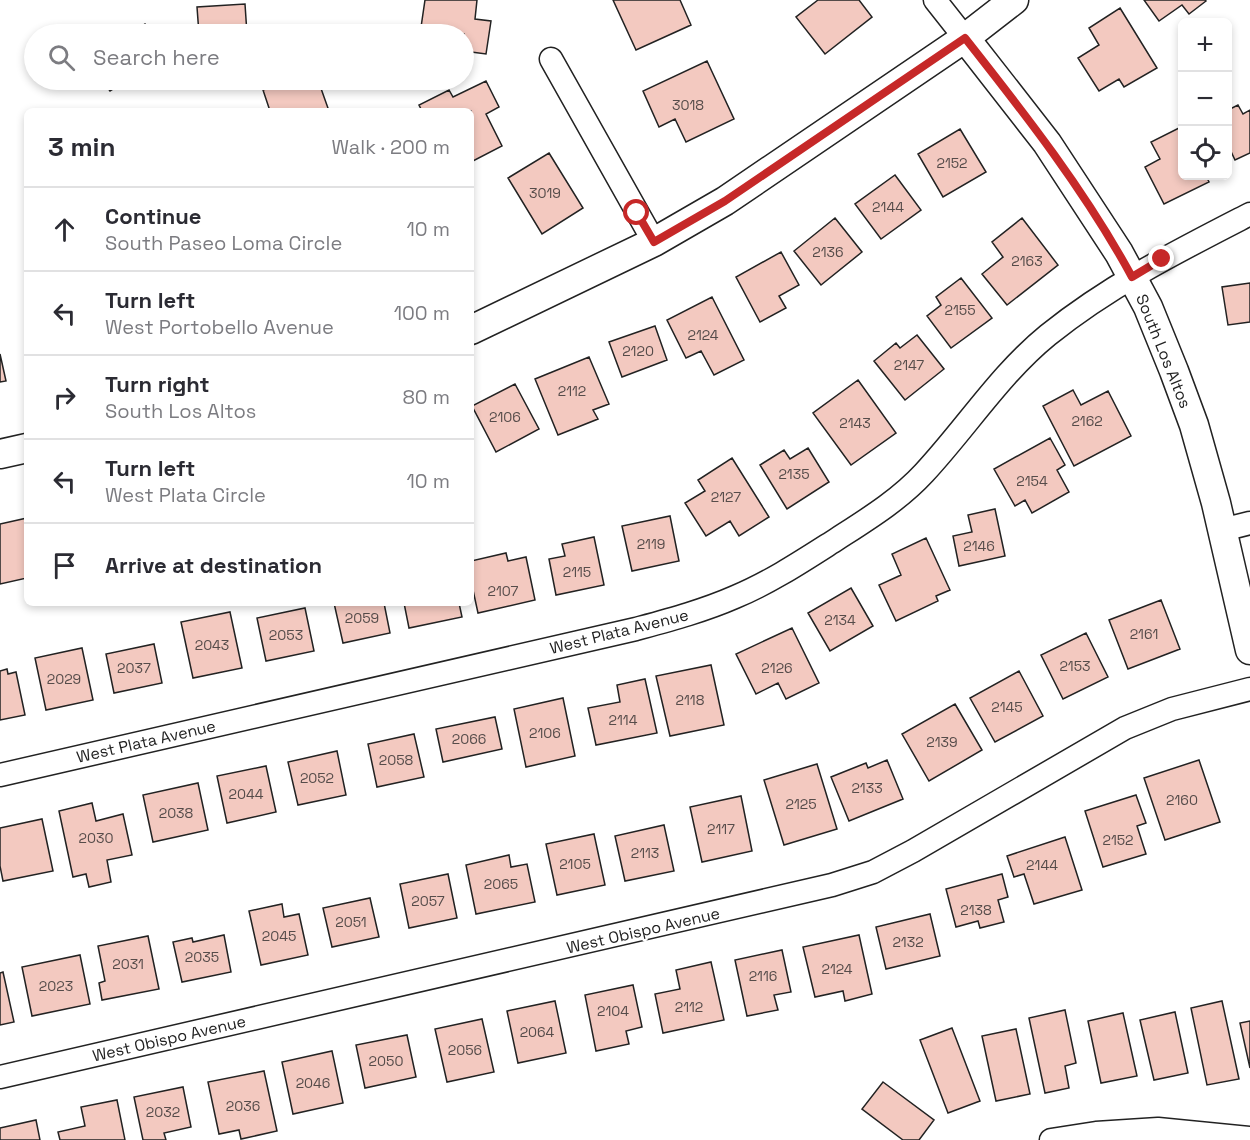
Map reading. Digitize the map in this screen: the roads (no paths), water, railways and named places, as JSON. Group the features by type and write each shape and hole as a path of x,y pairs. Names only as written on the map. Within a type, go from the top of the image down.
{"street":[{"name":"South Los Altos","path":"935,0 1047,143 1119,253 1148,307 1194,425 1250,650"},
{"path":"474,329 654,242 725,201 965,38 1014,0"},
{"path":"551,59 654,242"},
{"name":"West Plata Avenue","path":"0,775 636,629 687,615 736,597 797,564 881,511 922,475 962,430 1003,378 1046,336 1102,294 1162,259 1250,214"},
{"path":"0,454 24,449"},
{"path":"1221,530 1250,524"},
{"name":"West Obispo Avenue","path":"0,1077 832,885 873,872 913,851 1125,728 1172,709 1250,689"},
{"path":"1051,1140 1096,1133 1158,1129 1250,1138"}]}
